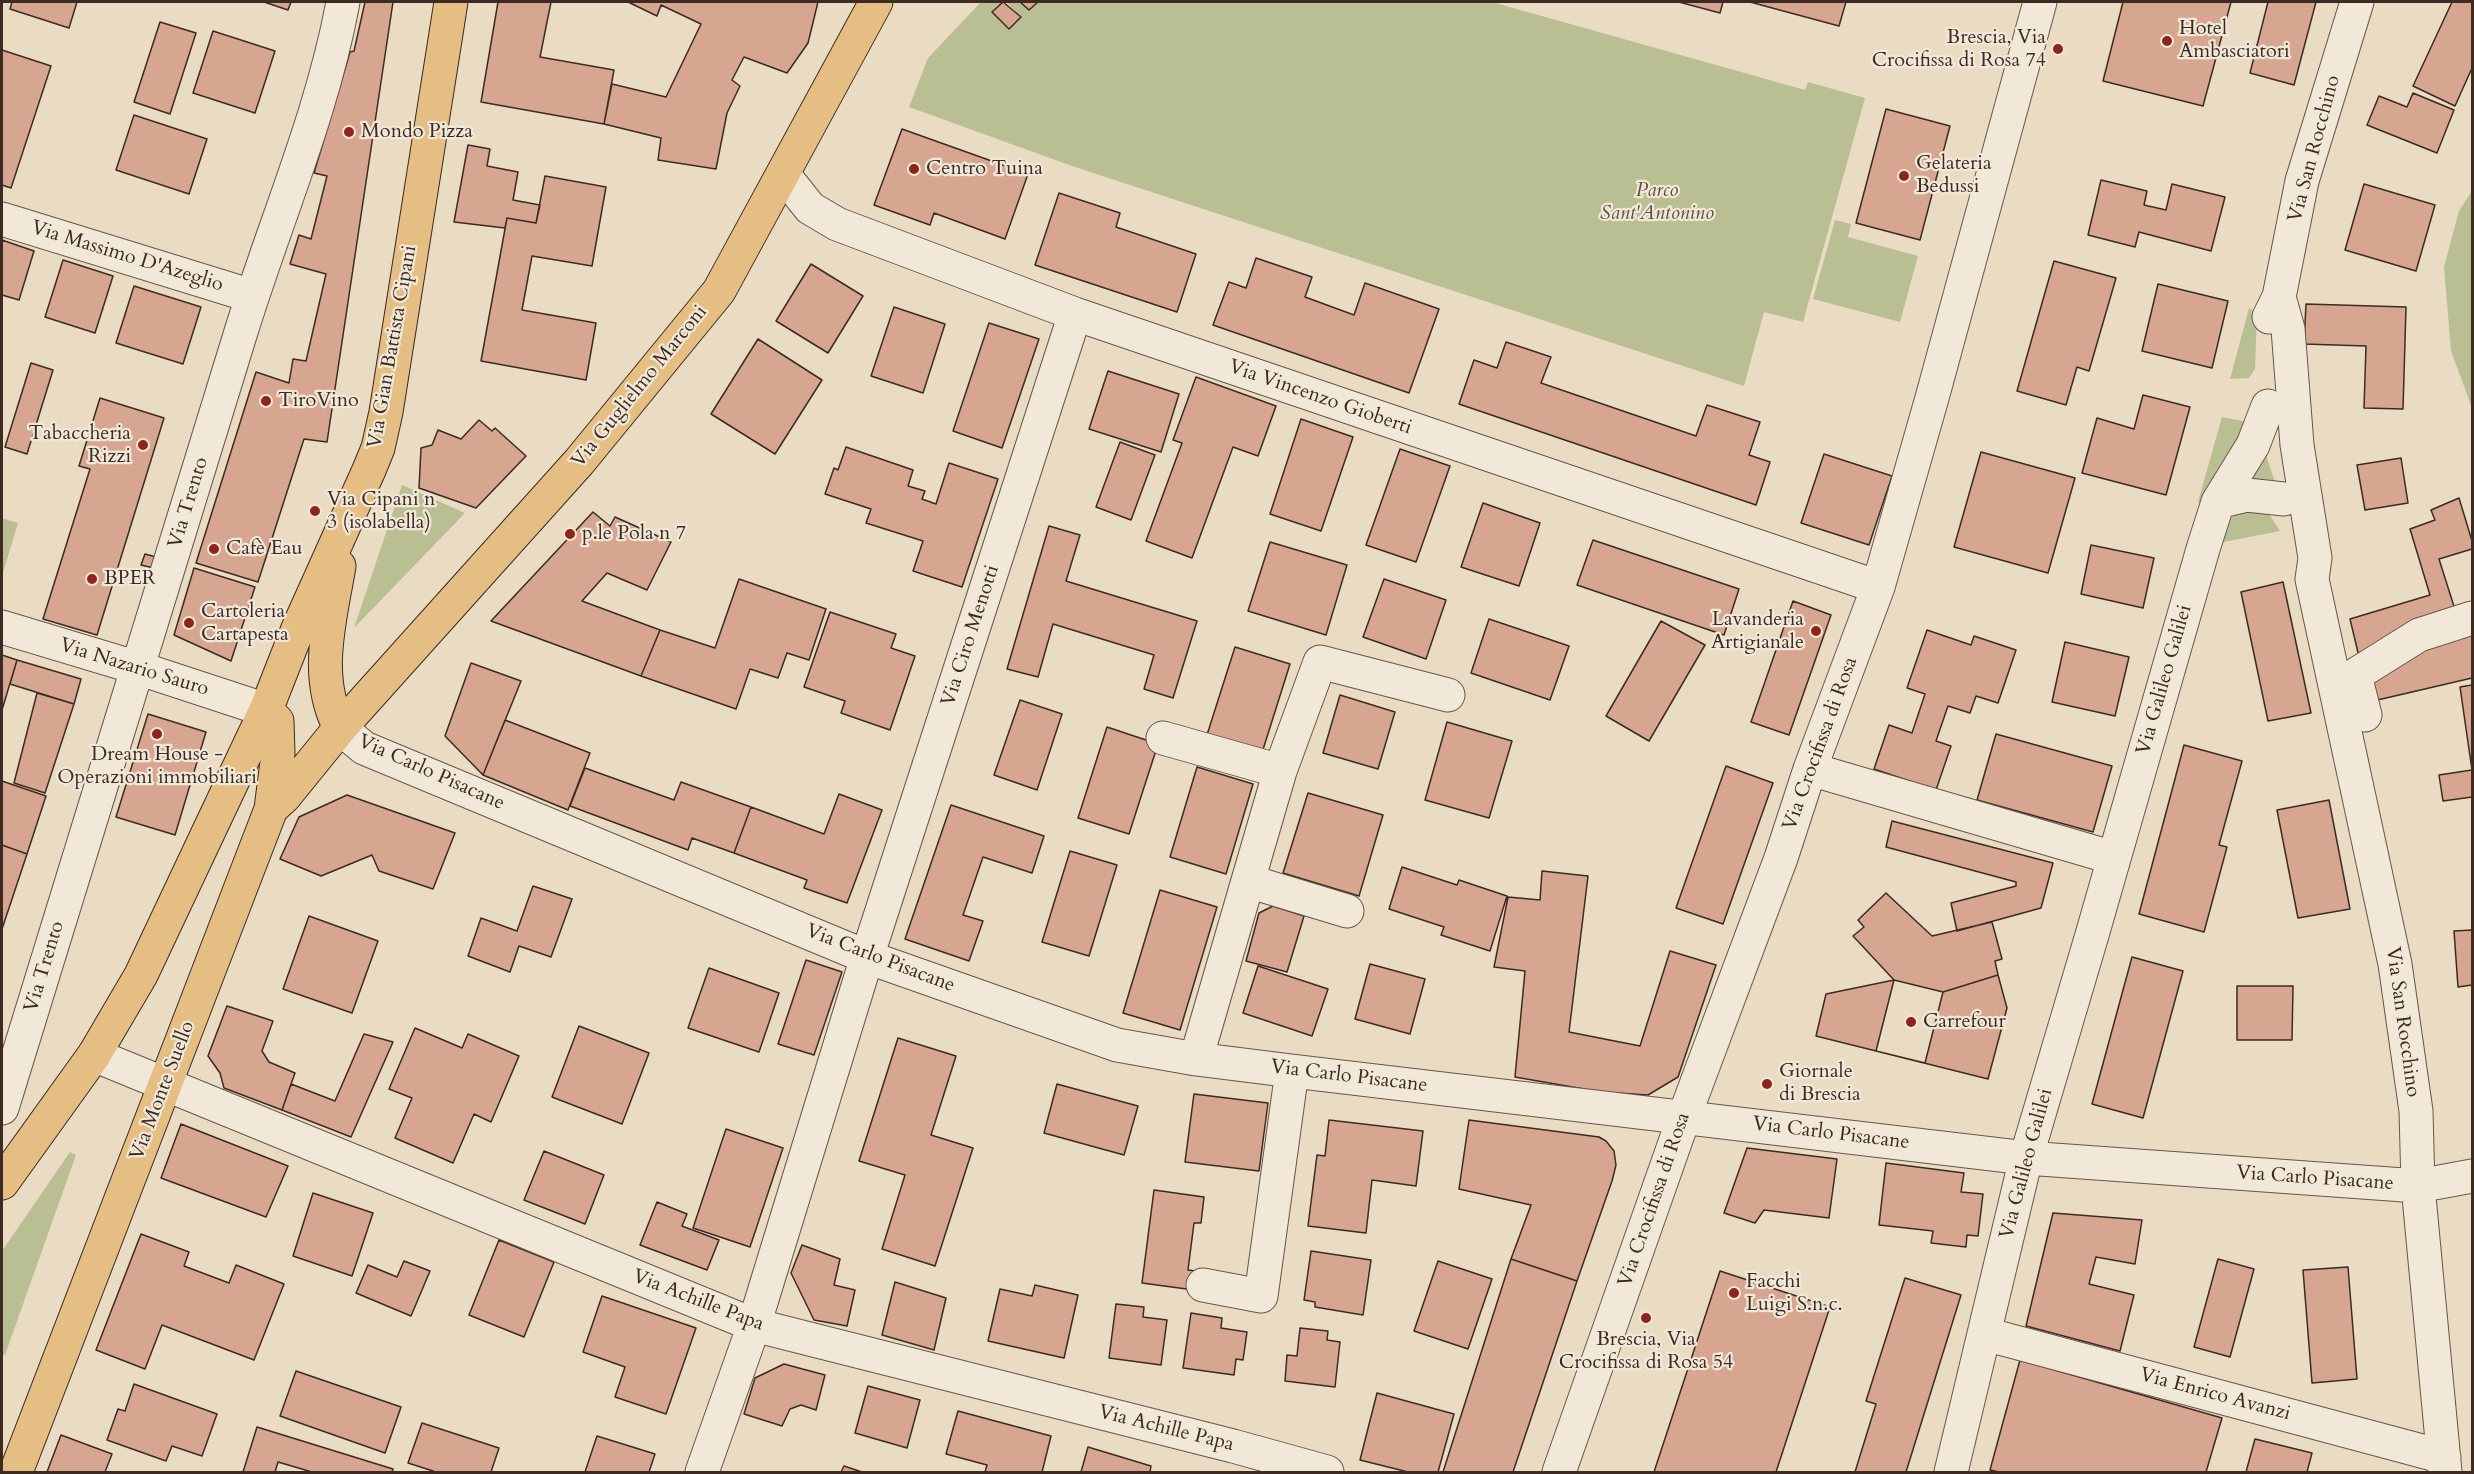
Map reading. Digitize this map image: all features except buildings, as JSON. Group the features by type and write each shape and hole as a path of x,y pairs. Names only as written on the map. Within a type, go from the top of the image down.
{"main road":[{"name":"Via Gian Battista Cipani","path":"266,710 299,626 378,448 386,412 451,2"},
{"name":"Via Guglielmo Marconi","path":"340,728 579,462 719,291 876,2"},
{"path":"340,728 330,709 325,663 345,524"},
{"path":"2,1184 94,1055 141,975 266,710 277,721 278,754 271,809"},
{"name":"Via Monte Suello","path":"16,1473 271,809 285,797 340,728"}],"street":[{"name":"Via Trento","path":"2,1108 11,1041 138,668 252,296 319,96 343,2"},
{"name":"Via Crocifissa di Rosa","path":"1559,1473 1684,1117 1781,858 1810,769 1878,587 2040,2"},
{"name":"Via San Rocchino","path":"2312,579 2299,560 2284,499 2268,406 2269,316 2279,297 2302,181 2357,2"},
{"name":"Via Vincenzo Gioberti","path":"783,174 810,208 837,224 1075,314 1878,587"},
{"name":"Via Massimo D'Azeglio","path":"2,219 252,296"},
{"name":"Via San Rocchino","path":"2279,297 2288,329 2297,445 2315,558 2312,579 2396,963 2415,1111 2418,1186 2444,1465"},
{"name":"Via Ciro Menotti","path":"702,1473 754,1324 867,957 1075,314"},
{"name":"Via Galileo Galilei","path":"1951,1473 2026,1158 2218,502 2253,445 2268,406"},
{"path":"2218,502 2247,495 2284,499"},
{"path":"2356,778 2372,774 2375,759 2355,675 2419,635 2472,618"},
{"name":"Via Nazario Sauro","path":"2,627 266,710"},
{"path":"1196,1059 1280,771 1320,662 1449,695"},
{"name":"Via Carlo Pisacane","path":"340,728 364,748 867,957 1117,1045 1196,1059 1292,1071 2026,1158 2418,1186 2472,1176"},
{"path":"1163,738 1280,771"},
{"path":"1810,769 2114,858"},
{"path":"1248,881 1347,911"},
{"name":"Via Achille Papa","path":"94,1055 754,1324 1229,1460 1327,1473"},
{"path":"1203,1285 1261,1296 1292,1071"},
{"name":"Via Enrico Avanzi","path":"1985,1334 2444,1465"}],"green space":[{"name":"Parco Sant'Antonino","path":"981,2 1003,2 992,12 1009,29 1021,17 1006,2 1020,2 1029,10 1038,2 1492,2 1805,90 1808,82 1865,98 1803,322 1764,312 1744,386 1072,166 909,107 928,58"},
{"path":"2472,191 2472,408 2451,351 2444,267 2459,211"},
{"path":"1835,220 1851,224 1848,237 1918,256 1900,322 1813,299"},
{"path":"2249,308 2257,314 2255,369 2249,378 2230,379"},
{"path":"2222,417 2248,422 2204,505 2198,502"},
{"path":"2263,446 2276,485 2238,489"},
{"path":"402,485 465,513 354,628"},
{"path":"2253,508 2269,514 2280,531 2224,542 2226,528 2231,519"},
{"path":"2,518 18,523 2,576"},
{"path":"70,1152 76,1155 5,1355 2,1354 2,1251"}],"place":[{"name":"Hotel Ambasciatori","path":"2167,41"},
{"name":"Brescia, Via Crocifissa di Rosa 74","path":"2058,49"},
{"name":"Mondo Pizza","path":"349,132"},
{"name":"Centro Tuina","path":"914,169"},
{"name":"Gelateria Bedussi","path":"1904,176"},
{"name":"TiroVino","path":"266,401"},
{"name":"Tabaccheria Rizzi","path":"143,445"},
{"name":"Via Cipani n 3 (isolabella)","path":"315,511"},
{"name":"p.le Pola n 7","path":"570,534"},
{"name":"Cafè Eau","path":"214,549"},
{"name":"BPER","path":"92,579"},
{"name":"Cartoleria Cartapesta","path":"189,623"},
{"name":"Lavanderia Artigianale","path":"1816,631"},
{"name":"Dream House - Operazioni immobiliari","path":"157,734"},
{"name":"Carrefour","path":"1911,1022"},
{"name":"Giornale di Brescia","path":"1767,1084"},
{"name":"Facchi Luigi S.n.c.","path":"1734,1293"},
{"name":"Brescia, Via Crocifissa di Rosa 54","path":"1646,1318"}]}
